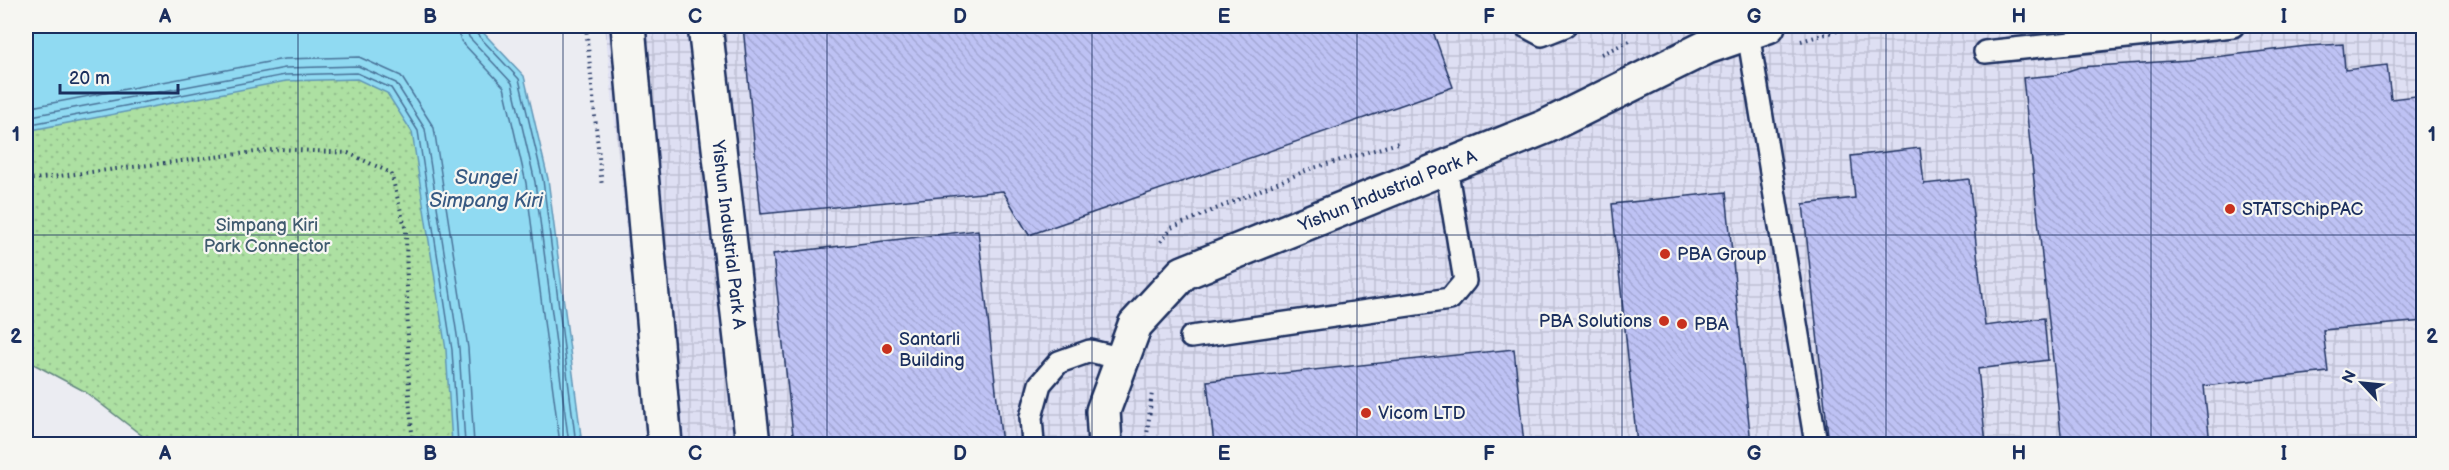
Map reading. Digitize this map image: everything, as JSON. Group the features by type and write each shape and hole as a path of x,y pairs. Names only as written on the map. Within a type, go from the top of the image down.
{"street":[{"path":"628,26 665,444"},
{"name":"Yishun Industrial Park A","path":"705,26 753,444"},
{"name":"Yishun Industrial Park A","path":"1105,444 1103,411 1135,325 1183,273 1545,128 1707,47 1758,29"}],"lane":[{"path":"1525,26 1542,34 1565,26"},
{"path":"1985,52 2233,26"},
{"path":"1758,29 1816,444"},
{"path":"1191,337 1450,299 1465,281 1446,167"},
{"path":"1033,444 1031,417 1040,384 1059,362 1090,351 1123,358"}],"path":[{"path":"26,180 280,149 348,153 391,173 406,231 409,398 413,444"}],"shaded area":[{"path":"605,26 2423,26 2423,444 648,444"}],"green space":[{"name":"Simpang Kiri Park Connector","path":"77,26 358,26 474,102 508,444 153,444 84,391 26,360 26,32"}],"water":[{"name":"Sungei Simpang Kiri","path":"26,26 477,26 524,76 548,179 582,444 452,444 446,350 412,132 387,93 357,79 286,81 26,131"}],"building":[{"path":"743,26 1431,26 1453,87 1029,235 1003,191 761,214"},
{"name":"STATSChipPAC","path":"2343,44 2345,70 2387,65 2391,99 2424,95 2424,321 2323,330 2328,372 2204,386 2210,444 2062,444 2023,78 2056,75 2080,67 2189,60"},
{"path":"1920,148 1924,184 1969,179 1985,326 2044,318 2048,360 1978,369 1986,444 1829,444 1803,204 1855,198 1851,156"},
{"name":"PBA","path":"1726,192 1751,444 1637,444 1612,204"},
{"name":"Santarli Building","path":"978,230 1002,444 794,444 773,254"},
{"name":"Vicom LTD","path":"1514,349 1524,444 1214,444 1207,381"}],"place":[{"name":"STATSChipPAC","path":"2230,209"},
{"name":"PBA Group","path":"1665,254"},
{"name":"PBA Solutions","path":"1664,321"},
{"name":"PBA","path":"1682,324"},
{"name":"Santarli Building","path":"887,349"},
{"name":"Vicom LTD","path":"1366,413"}]}
